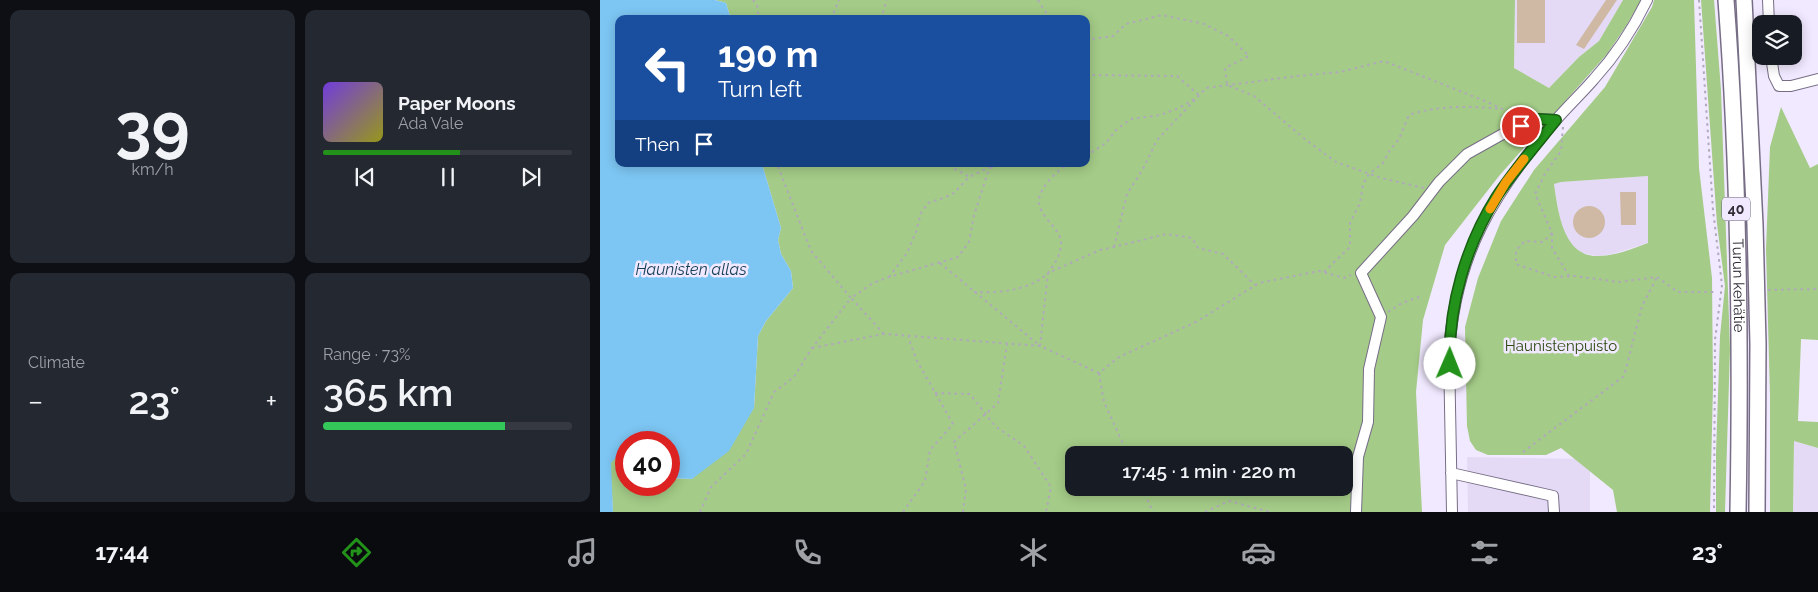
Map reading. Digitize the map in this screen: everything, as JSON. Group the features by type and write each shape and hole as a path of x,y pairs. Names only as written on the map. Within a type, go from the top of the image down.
{"highway":[{"name":"Turun kehätie","path":"1726,0 1730,51 1739,303 1738,512"},
{"name":"Turun kehätie","path":"1744,0 1755,225 1758,344 1757,512"}],"street":[{"path":"1452,512 1450,346 1454,310 1463,273 1484,219 1496,197 1520,164 1560,123 1608,62 1634,26 1647,0"},
{"path":"1768,0 1769,15"},
{"path":"1772,65 1774,76 1779,86 1791,86 1818,79"},
{"path":"1356,512 1358,457 1368,422 1369,369 1381,317 1361,273 1413,216 1439,182 1467,154 1501,135 1538,119 1560,123"},
{"path":"1451,473 1553,496 1554,512"}],"path":[{"path":"754,0 757,5 758,15"},
{"path":"833,15 839,0"},
{"path":"884,15 887,0"},
{"path":"1038,0 1048,15"},
{"path":"1699,0 1713,210 1722,285 1715,340 1714,512"},
{"path":"1090,39 1113,36 1126,24 1162,15 1204,24 1228,36 1249,56 1225,68 1227,86"},
{"path":"1114,247 1127,194 1143,169 1157,140 1206,88 1340,72 1384,61 1458,89 1529,122"},
{"path":"1090,75 1177,76 1200,96"},
{"path":"1227,86 1254,96 1293,127 1306,140 1336,162 1398,183 1433,190"},
{"path":"1090,153 1106,143 1117,129 1130,119 1160,115 1179,108 1200,96"},
{"path":"1324,272 1350,247 1350,223 1360,203 1361,190 1369,174 1383,163 1399,139 1409,115 1432,109 1472,107 1504,110"},
{"path":"1560,123 1561,151 1545,174 1535,194 1552,234 1552,248 1569,276"},
{"path":"778,167 811,251 884,334"},
{"path":"952,167 969,177"},
{"path":"889,277 906,253 916,232 921,213 928,203 954,193 969,177 989,167"},
{"path":"700,512 711,487 746,454 774,392 794,377 812,348 851,298 873,283 958,257 969,242 974,215 988,172 992,167"},
{"path":"1040,346 1048,273 1060,254 1060,237 1045,217 1039,200 1042,189 1065,167"},
{"path":"974,292 1010,290 1030,284 1048,273 1100,250 1166,234 1192,238 1198,248 1224,254 1255,286"},
{"path":"1552,234 1543,242 1525,241 1516,250 1516,264 1554,276 1618,282 1657,277 1678,292 1716,292"},
{"path":"939,262 1040,346 1099,373"},
{"path":"1099,373 1119,357 1196,322 1259,283 1319,271 1344,278 1361,273"},
{"path":"1523,452 1624,376 1642,306 1657,277"},
{"path":"1766,290 1818,289"},
{"path":"1381,317 1402,303 1422,296"},
{"path":"812,348 884,334 1040,346"},
{"path":"903,512 925,481 930,450 953,424 916,361 908,337"},
{"path":"963,512 966,490 954,442 998,403 1007,344"},
{"path":"1099,373 1104,402 1124,446"},
{"path":"934,392 970,394 995,426 1024,446 1051,487 1046,512"},
{"path":"1146,496 1153,512"},
{"path":"1205,512 1229,500 1270,512"}],"shaded area":[{"path":"1515,0 1623,0 1599,41 1579,57 1549,88 1514,68"},
{"path":"1648,176 1648,243 1613,254 1597,256 1581,253 1568,241 1560,220 1554,184"},
{"path":"1794,441 1818,448 1818,512 1793,512"},
{"path":"1467,457 1590,459 1590,512 1468,512"}],"green space":[{"path":"715,0 1515,0 1514,68 1549,88 1579,57 1599,41 1623,0 1641,0 1607,54 1499,176 1445,245 1423,320 1416,392 1422,512 613,512 610,463 615,458 615,496 680,496 680,478 692,479 754,408 758,336 766,321 793,288 791,271 781,254 778,240 781,228 763,167 1090,167 1090,15 730,15 726,3"},
{"name":"Haunistenpuisto","path":"1654,0 1694,0 1699,168 1712,278 1713,387 1710,512 1617,512 1613,490 1561,448 1546,455 1488,455 1476,450 1470,441 1467,426 1465,327 1478,278 1501,221 1534,170 1605,87 1652,7","holes":["1648,176 1648,243 1623,252 1604,256 1586,254 1577,249 1570,241 1560,219 1554,184"]},
{"path":"1701,0 1714,0 1721,90 1730,349 1725,512 1716,512 1716,453 1720,336 1725,286 1717,224"},
{"path":"1781,107 1810,168 1818,164 1818,340 1801,339 1798,421 1818,422 1818,448 1794,441 1793,512 1770,512 1770,395 1766,249 1770,147"}],"water":[{"name":"Haunisten allas","path":"600,0 715,0 726,3 730,15 615,15 615,167 763,167 781,228 778,240 781,254 791,271 793,288 766,321 758,336 754,408 729,451 692,479 680,478 680,431 615,431 615,459 611,463 613,512 600,512"}],"building":[{"path":"1517,0 1545,0 1545,43 1517,43"},
{"path":"1606,0 1617,0 1584,49 1576,45"},
{"path":"1620,192 1636,192 1636,225 1621,225"},
{"path":"1589,206 1595,207 1600,211 1604,216 1604,228 1600,233 1595,237 1589,238 1583,237 1578,233 1574,228 1573,222 1574,216 1578,211 1583,207"}],"slow traffic":[{"path":"1490,209 1506,182 1524,159"}],"route":[{"path":"1450,364 1451,332 1457,294 1477,235 1496,197 1506,182 1556,120 1538,119 1521,126"}]}
